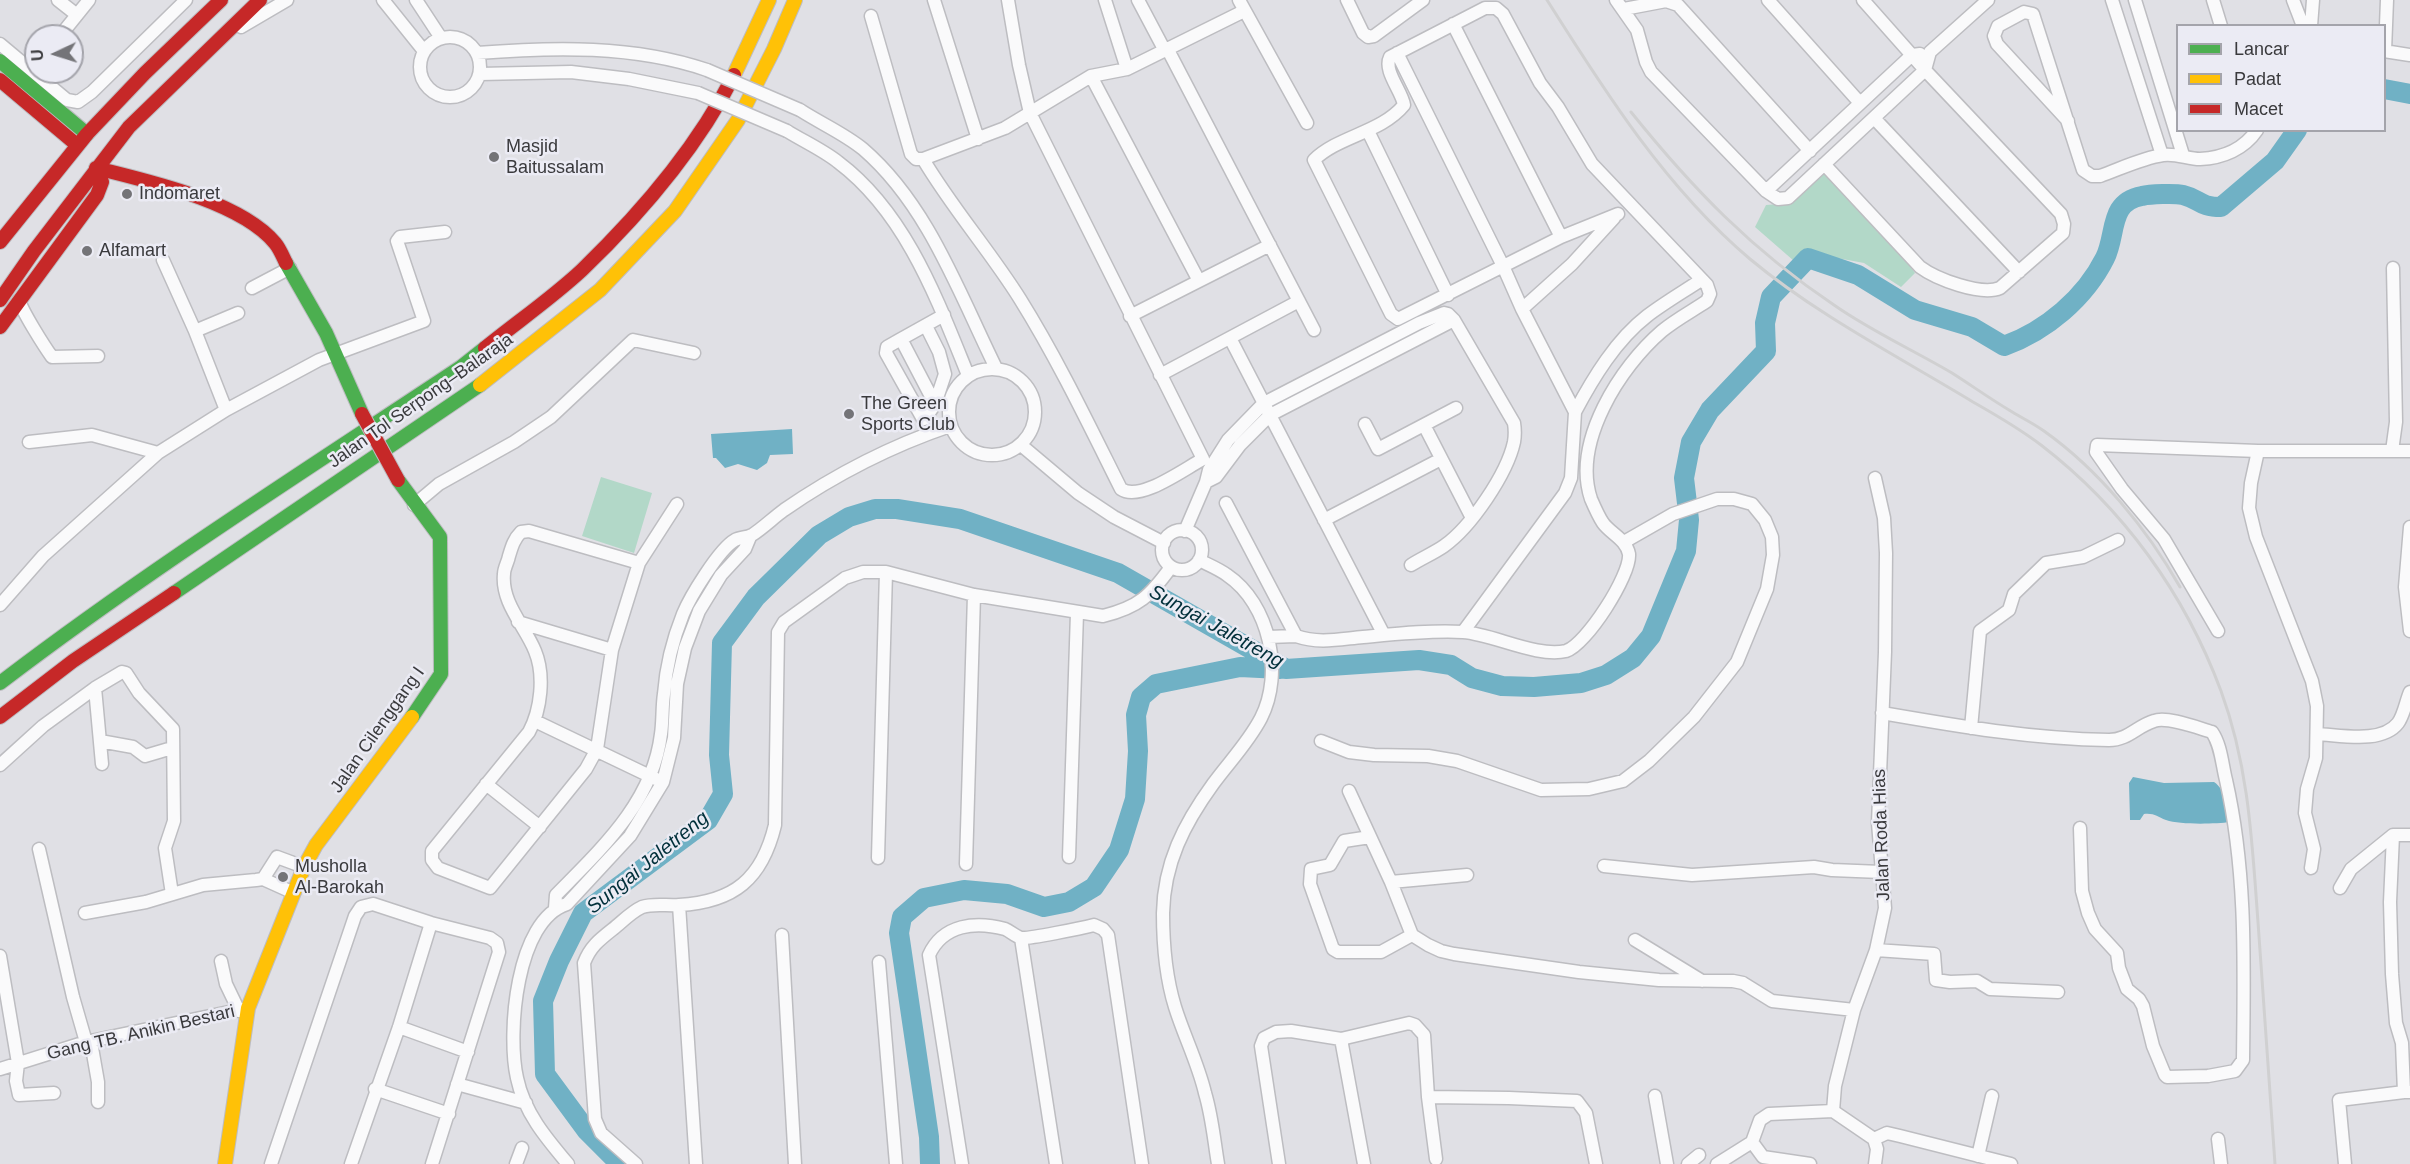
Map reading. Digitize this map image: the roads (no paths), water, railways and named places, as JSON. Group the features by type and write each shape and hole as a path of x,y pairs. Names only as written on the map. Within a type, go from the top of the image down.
{"main road":[{"path":"0,242 87,134 221,0"},
{"path":"0,300 96,168 129,127 260,0"},
{"name":"Jalan Tol Serpong–Balaraja","path":"0,683 147,575 461,367 581,271 656,192 716,110 769,0"},
{"name":"Jalan Tol Serpong–Balaraja","path":"0,717 73,661 477,388 600,290 675,211 738,120 774,49 795,0"},
{"path":"0,61 87,134"},
{"path":"0,80 77,145"},
{"path":"0,327 97,195 102,182 96,168"},
{"name":"Jalan Cilenggang I","path":"96,168 182,191 234,213 275,243 335,353 362,414 398,480 414,505 440,537 441,675 402,733 316,845 304,867 243,1010 225,1164"}],"street":[{"path":"58,0 77,15"},
{"path":"70,24 89,0"},
{"path":"0,44 67,99 78,102 92,92 186,0"},
{"path":"214,43 287,0"},
{"path":"383,0 424,51"},
{"path":"416,0 441,38"},
{"path":"934,0 978,140"},
{"path":"923,159 944,195 1019,298 1074,396 1121,489 1127,493 1143,492 1203,459 1030,113 1008,0"},
{"path":"1105,0 1127,69"},
{"path":"1138,0 1314,330"},
{"path":"1347,0 1363,33 1368,37 1374,36 1423,0"},
{"path":"1768,0 1860,103"},
{"path":"1824,164 1920,267 1928,273 1981,291 1993,291 2000,288 2063,233 2063,218 1924,70 1863,0"},
{"path":"1810,151 1678,5 1666,1 1620,5 1636,30 1651,72 1766,191 1778,199 1788,198 1874,118 1924,70 1930,52 1988,0"},
{"path":"2112,0 2162,155"},
{"path":"2135,0 2183,155"},
{"path":"2213,0 2220,24"},
{"path":"2293,0 2302,24"},
{"path":"2311,24 2313,0"},
{"path":"2386,26 2387,0"},
{"path":"871,16 910,154 916,159 923,159 978,140 1005,128 1091,76 1127,69 1166,51 1241,5 1307,123"},
{"path":"1268,637 1296,636 1317,642 1384,635 1463,632 1544,650 1566,651 1574,646 1601,615 1619,586 1629,555 1624,542 1604,524 1591,499 1587,477 1590,443 1612,389 1637,356 1662,331 1707,301 1710,294 1707,285 1628,205 1592,164 1558,106 1540,83 1500,10 1485,8 1390,57 1388,67 1404,105 1399,111 1368,131 1322,152 1314,160 1390,314 1398,319 1405,317 1560,237 1618,214"},
{"path":"2068,121 1997,44 1994,36 1998,26 2024,12 2033,14 2068,121 2083,170 2092,176 2100,176 2162,155 2183,155 2199,159 2227,154 2247,143 2254,132"},
{"path":"1453,24 1560,237"},
{"path":"452,36 462,39 477,53 480,74 476,84 461,97 439,96 423,82 420,61 424,51 441,38 452,36"},
{"path":"477,53 527,49 590,50 655,56 707,70 800,110 862,148 896,182 920,216 996,369"},
{"path":"2386,51 2410,54"},
{"path":"1766,191 1912,55 1930,52"},
{"path":"1397,53 1575,412"},
{"path":"126,57 146,73"},
{"path":"480,74 571,72 628,79 698,93 787,131 837,161 875,197 896,222 944,315 968,375"},
{"path":"1091,76 1199,281"},
{"path":"1874,118 2019,272"},
{"path":"1368,131 1448,295"},
{"path":"1522,309 1572,264 1628,205"},
{"path":"0,605 43,556 158,453 226,410 335,353 424,321 397,241 400,237 445,232"},
{"path":"1130,316 1270,245"},
{"path":"163,260 195,331 226,410"},
{"path":"252,288 290,268"},
{"path":"2392,450 2396,422 2393,268"},
{"path":"1463,632 1565,493 1571,478 1575,412 1590,383 1620,344 1646,317 1701,280"},
{"path":"19,300 26,317 33,324 52,357 98,356"},
{"path":"1160,375 1299,301"},
{"path":"195,331 238,313"},
{"path":"1185,531 1209,470 1228,440 1264,403 1419,323 1444,313 1454,320 1514,423 1515,440 1506,466 1472,518 1445,545 1411,565"},
{"path":"926,326 939,352 945,374 935,404 927,418 923,419 886,353 887,347 944,315"},
{"path":"1206,482 1216,477 1240,445 1270,416 1454,320"},
{"path":"1230,338 1384,635"},
{"path":"901,339 935,404"},
{"path":"414,505 439,484 514,442 551,417 633,340 694,353"},
{"path":"982,369 996,369 1010,372 1022,381 1030,392 1035,406 1030,434 1021,445 995,456 981,454 968,448 957,439 948,412 951,398 958,385 968,375 982,369"},
{"path":"1365,424 1378,449 1456,408"},
{"path":"1424,425 1472,518"},
{"path":"568,1164 544,1135 526,1103 517,1079 515,1002 521,965 538,926 555,908 556,895 618,828 657,779 664,691 670,651 684,613 717,558 735,540 750,537 784,510 852,468 891,449 951,426"},
{"path":"29,442 92,435 158,453"},
{"path":"1021,445 1078,493 1114,517 1164,543"},
{"path":"2218,631 2164,539 2122,489 2097,454 2097,445 2258,451 2410,451"},
{"path":"2258,451 2251,483 2249,508 2256,537 2312,681 2317,706 2316,758 2307,789 2305,813 2314,849 2311,868"},
{"path":"1324,520 1441,459"},
{"name":"Jalan Roda Hias","path":"1833,1112 1835,1086 1854,1010 1876,950 1885,908 1878,822 1885,541 1884,518 1875,478"},
{"path":"1321,741 1349,752 1428,756 1457,761 1541,790 1589,789 1623,781 1649,761 1694,717 1737,662 1767,590 1773,555 1772,537 1764,520 1752,504 1734,499 1704,502 1673,514 1624,542"},
{"path":"1226,502 1296,636"},
{"path":"639,563 529,531 521,532 515,538 504,573 509,602 535,650 539,663 540,693 535,721 529,732 432,850 432,860 438,868 490,888 586,769 597,749 612,650 639,563 677,504"},
{"path":"2410,527 2405,587 2410,631"},
{"path":"1185,531 1196,536 1202,548 1199,560 1195,565 1183,570 1171,567 1163,556 1164,543 1172,533 1185,531"},
{"path":"1971,728 1980,631 2008,609 2014,594 2046,563 2083,557 2118,540"},
{"path":"1199,560 1228,576 1251,600 1267,630 1272,680 1262,716 1212,785 1174,850 1168,870 1163,912 1167,962 1174,1006 1206,1093 1218,1164"},
{"path":"636,1164 601,1133 595,1119 584,963 594,944 644,906 679,905 717,900 742,886 758,869 770,848 775,825 780,626 845,578 863,572 886,572 974,595 1102,616 1120,612 1148,597 1171,567"},
{"path":"878,858 886,572"},
{"path":"966,864 974,595"},
{"path":"1069,857 1077,613"},
{"path":"518,622 612,650"},
{"path":"0,765 43,726 95,688 122,672 126,673 139,693 173,729 174,822 165,848 172,894"},
{"path":"95,688 102,764"},
{"path":"2317,734 2366,736 2389,731 2399,721 2410,692"},
{"path":"1882,713 1971,728 2067,740 2125,738 2158,720 2182,723 2212,732 2218,744 2229,793 2237,843 2244,918 2243,1060 2235,1071 2182,1077 2165,1075 2152,1046 2144,1006 2127,989 2119,968 2117,953 2095,929 2088,914 2082,891 2080,828"},
{"path":"535,721 657,779"},
{"path":"100,741 133,747 145,756 172,748"},
{"path":"486,784 540,827"},
{"path":"1349,791 1391,882 1412,935 1441,951 1579,972 1659,980 1743,983 1765,997 1780,1002 1854,1010"},
{"path":"2345,1164 2339,1100 2407,1092 2402,1042 2396,1023 2392,974 2390,902 2393,835"},
{"path":"2340,888 2351,869 2393,835 2410,835"},
{"path":"1370,837 1344,841 1330,865 1311,869 1311,884 1333,950 1381,952 1412,935"},
{"path":"39,849 73,997 89,1042 98,1082 98,1102"},
{"path":"262,879 277,857 304,867"},
{"path":"1604,866 1692,875 1814,867 1881,872"},
{"path":"1391,882 1467,874"},
{"path":"85,913 203,885 262,879 294,893"},
{"path":"271,1164 354,916 361,908 373,904 431,923 490,938 497,944 499,952 432,1164"},
{"path":"679,905 696,1164"},
{"path":"351,1164 375,1089 399,1027 431,923"},
{"path":"962,1164 929,955 934,944 954,930 968,924 1008,930 1021,938 1094,926 1103,929 1108,935 1142,1164"},
{"path":"782,934 795,1164"},
{"path":"1021,938 1056,1164"},
{"path":"1635,940 1702,981"},
{"path":"1876,950 1934,954 1936,980 1977,981 1990,989 2058,992"},
{"path":"0,956 18,1063 16,1081 19,1095 54,1093"},
{"path":"221,961 226,984 243,1010"},
{"path":"879,962 896,1164"},
{"name":"Gang TB. Anikin Bestari","path":"0,1069 89,1042 243,1010"},
{"path":"1280,1164 1261,1046 1264,1038 1276,1032 1292,1030 1341,1039 1402,1024 1415,1025 1424,1035 1428,1097 1436,1159"},
{"path":"399,1027 468,1052"},
{"path":"1341,1039 1364,1164"},
{"path":"457,1084 526,1103"},
{"path":"375,1089 449,1114"},
{"path":"1655,1096 1667,1164"},
{"path":"1978,1156 1992,1096"},
{"path":"1428,1097 1577,1101 1586,1113 1596,1164"},
{"path":"1717,1164 1752,1142 1760,1119 1769,1114 1833,1112 1874,1139 1877,1149 1875,1164"},
{"path":"1874,1139 1887,1133 2010,1164"},
{"path":"2218,1139 2221,1164"},
{"path":"1752,1142 1763,1158 1810,1164"},
{"path":"516,1164 522,1148"},
{"path":"1688,1164 1699,1155"}],"water":[{"path":"792,429 793,454 770,455 767,463 757,470 738,464 725,468 716,458 713,458 711,434"},
{"path":"2133,777 2164,783 2214,782 2224,795 2230,822 2180,823 2148,814 2144,814 2140,820 2130,820 2129,783"}],"waterway":[{"name":"Sungai Jaletreng","path":"2386,89 2410,94"},
{"name":"Sungai Jaletreng","path":"620,1164 587,1131 545,1074 543,1001 559,961 583,913 708,820 723,794 719,755 722,643 756,597 819,535 849,517 875,509 897,509 960,519 1118,573 1286,669 1419,660 1451,665 1472,678 1502,686 1534,687 1581,683 1606,675 1633,658 1651,636 1686,551 1689,520 1684,478 1691,442 1710,410 1766,351 1765,323 1771,297 1808,258 1858,275 1915,310 1972,327 2004,346 2035,332 2063,311 2087,287 2109,249 2115,220 2124,205 2131,199 2156,194 2174,194 2189,197 2208,206 2221,207 2275,161 2296,132"},
{"path":"930,1164 929,1137 899,933 902,917 924,898 964,890 1007,894 1044,907 1069,902 1094,887 1119,850 1135,799 1138,751 1136,715 1141,697 1156,684 1240,667 1280,669"}],"railway":[{"path":"1547,0 1591,69 1639,137 1691,202 1720,231 1750,259 1803,299 1859,335 2008,422 2041,445 2099,496 2148,555 2170,587 2206,655 2221,691 2238,748 2248,805 2254,863 2275,1164"},
{"path":"1631,112 1677,167 1725,217 1804,284 1863,323 1952,373 2040,428 2084,464 2137,522 2180,587"}],"place":[{"name":"Masjid Baitussalam","path":"494,157"},
{"name":"Indomaret","path":"127,194"},
{"name":"Alfamart","path":"87,251"},
{"name":"The Green Sports Club","path":"849,414"},
{"name":"Musholla Al-Barokah","path":"283,877"}]}
